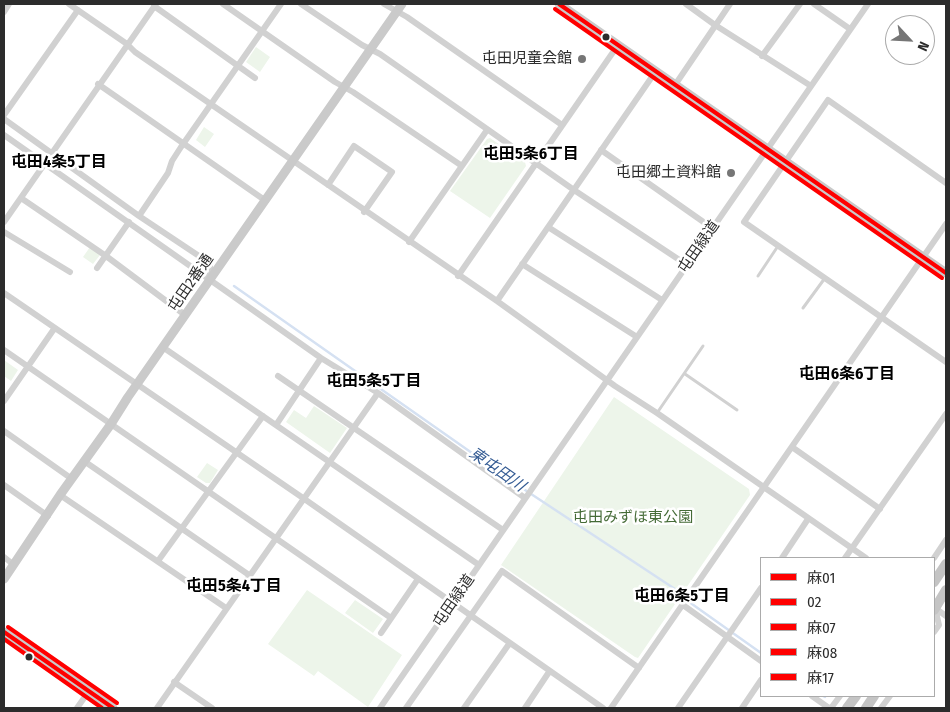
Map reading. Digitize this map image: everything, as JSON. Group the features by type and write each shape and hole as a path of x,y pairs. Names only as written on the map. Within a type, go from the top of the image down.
{"main road":[{"path":"935,580 946,564"},
{"path":"935,606 946,590"},
{"path":"847,708 855,697"},
{"path":"866,708 873,697"}],"street":[{"path":"4,12 10,4"},
{"path":"69,4 364,212 496,301 606,380 657,413 865,557"},
{"path":"223,4 335,82 462,166"},
{"path":"139,216 168,173 172,161 184,143 281,4"},
{"path":"301,4 370,50 380,54 487,130 537,162 574,190 687,265"},
{"path":"384,4 400,8 407,16 562,125"},
{"path":"559,4 946,273"},
{"path":"686,4 762,56 811,86"},
{"path":"675,84 730,4"},
{"path":"762,56 800,4"},
{"path":"814,4 850,29"},
{"name":"屯田緑道","path":"380,708 868,4"},
{"path":"4,222 98,84 155,5 254,78"},
{"name":"屯田2番通","path":"4,579 48,516 60,495 400,8"},
{"path":"4,114 78,10"},
{"path":"458,276 618,45"},
{"path":"496,301 656,71"},
{"path":"98,84 266,201"},
{"path":"946,183 828,100 744,222 946,362"},
{"path":"4,120 210,264 210,280"},
{"path":"409,242 487,130"},
{"path":"4,135 322,358 378,392 528,494"},
{"path":"328,185 354,146 392,172 364,212"},
{"path":"601,150 712,228"},
{"path":"20,198 106,256 185,315"},
{"path":"98,268 129,222"},
{"path":"611,708 946,224"},
{"path":"548,227 662,300"},
{"path":"4,232 70,272"},
{"path":"522,264 637,337"},
{"path":"4,293 137,386 304,498 602,708"},
{"path":"4,401 54,328"},
{"path":"164,348 479,565"},
{"path":"4,350 391,618"},
{"path":"276,425 322,358"},
{"path":"278,376 504,530"},
{"path":"157,708 378,392"},
{"path":"846,557 946,414"},
{"path":"158,561 262,416"},
{"path":"4,431 72,479"},
{"path":"792,448 880,510"},
{"path":"84,461 249,575"},
{"path":"4,485 48,516"},
{"path":"60,495 226,608"},
{"path":"783,557 808,519"},
{"path":"935,557 946,540"},
{"path":"4,557 14,565"},
{"path":"406,708 502,571 639,668"},
{"path":"381,633 418,579"},
{"path":"678,708 760,589"},
{"path":"686,600 731,632 760,660"},
{"path":"935,609 946,616"},
{"path":"935,611 939,625 935,631"},
{"path":"4,632 113,708"},
{"path":"464,708 509,644"},
{"path":"524,708 550,672"},
{"path":"742,708 760,681"},
{"path":"174,682 212,708"},
{"path":"77,708 89,690"},
{"path":"814,697 830,708 839,697"},
{"path":"881,708 889,697"}],"lane":[{"path":"758,276 778,246"},
{"path":"803,308 825,278"},
{"path":"657,413 703,346"},
{"path":"685,374 737,410"}],"green space":[{"path":"256,47 270,57 260,72 246,62"},
{"path":"204,127 214,134 205,147 196,140"},
{"path":"490,138 525,162 526,166 490,218 450,191 487,139"},
{"path":"90,247 100,255 93,264 83,257"},
{"path":"4,360 18,370 11,381 4,376"},
{"name":"屯田みずほ東公園","path":"614,397 749,489 750,495 638,658 501,565"},
{"path":"314,406 347,428 330,453 286,422 294,410 306,418"},
{"path":"207,463 218,470 210,483 206,483 197,477"},
{"path":"307,590 402,655 368,707 318,671 314,676 268,644"},
{"path":"355,600 383,619 373,633 345,613"}],"waterway":[{"name":"東屯田川","path":"234,286 519,486 678,591 692,604 760,652"}],"transit line":[{"name":"麻01","path":"559,4 946,273"},
{"name":"02","path":"555,9 942,278"},
{"name":"麻17","path":"8,627 117,703"},
{"name":"麻07","path":"4,632 113,708"},
{"name":"麻08","path":"4,639 102,708"}],"place":[{"name":"屯田児童会館","path":"582,59"},
{"name":"屯田郷土資料館","path":"731,173"}],"district":[{"name":"屯田5条6丁目","path":"531,155"},
{"name":"屯田4条5丁目","path":"59,163"},
{"name":"屯田6条6丁目","path":"847,375"},
{"name":"屯田5条5丁目","path":"374,382"},
{"name":"屯田5条4丁目","path":"234,587"},
{"name":"屯田6条5丁目","path":"682,597"}]}
